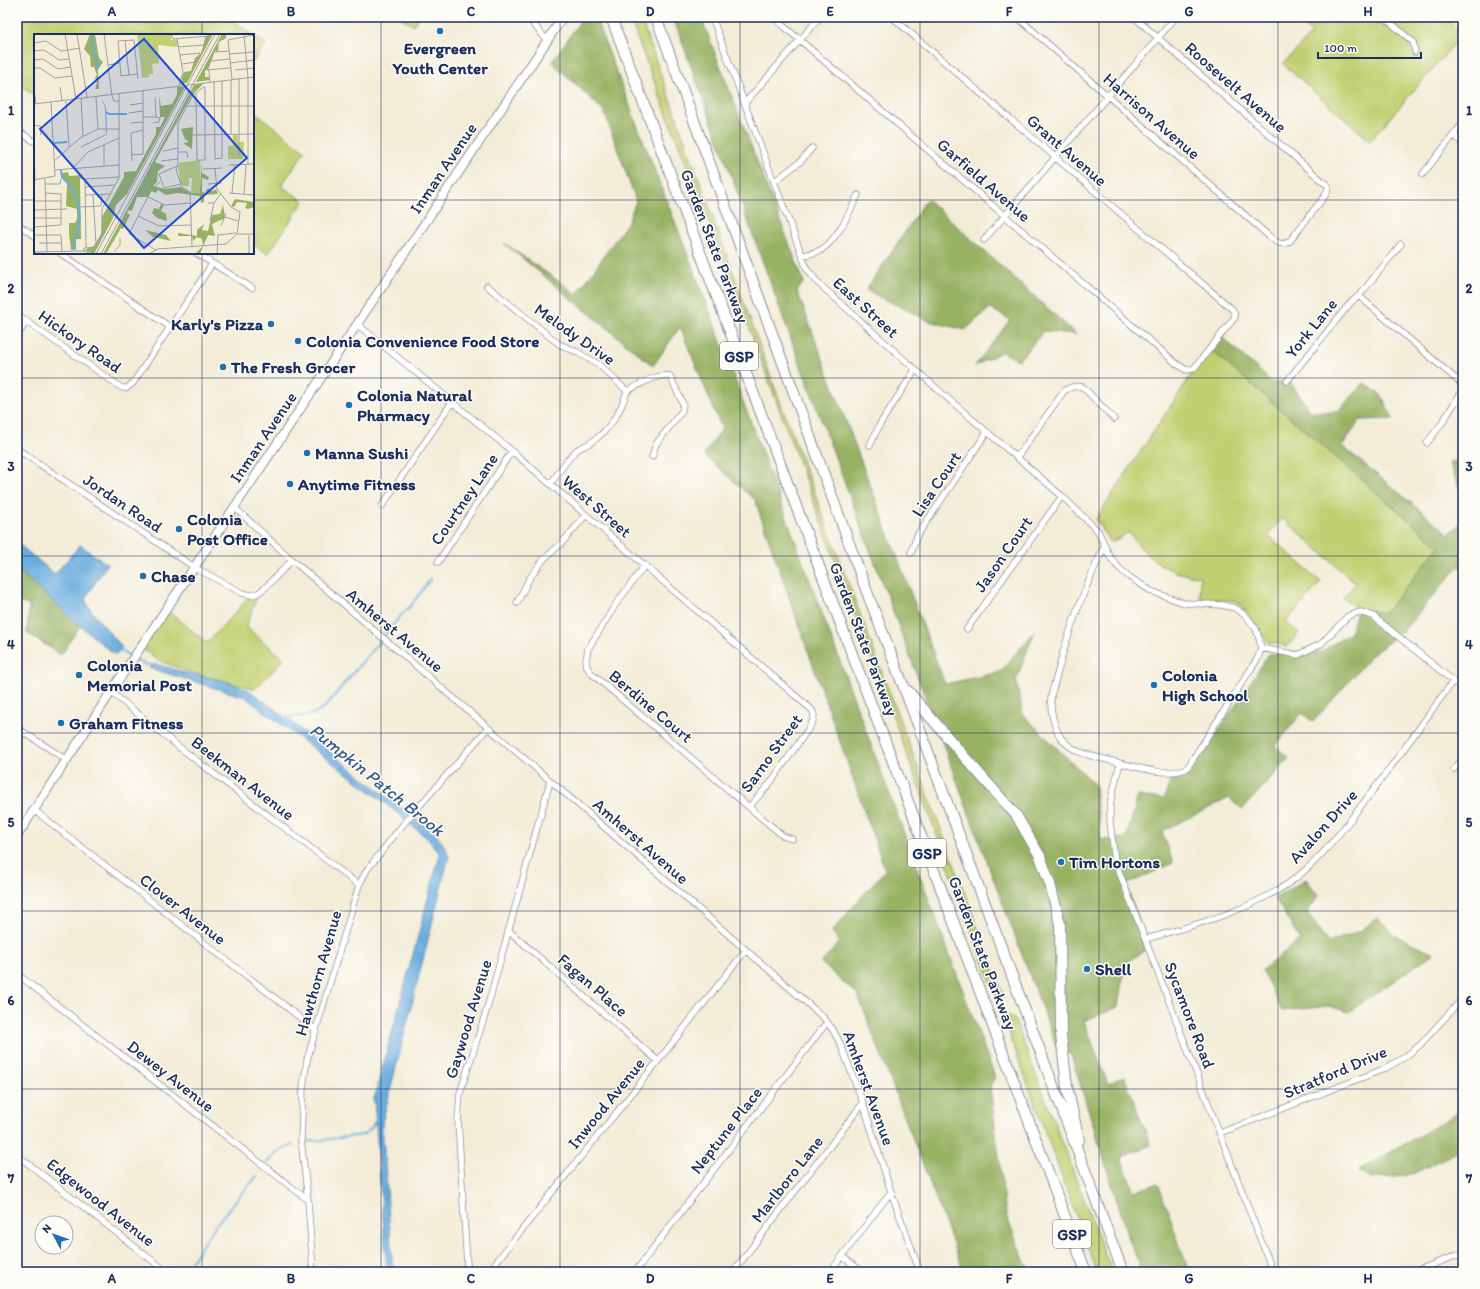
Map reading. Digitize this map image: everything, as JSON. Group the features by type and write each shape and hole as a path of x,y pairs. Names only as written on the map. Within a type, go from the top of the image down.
{"highway":[{"name":"Garden State Parkway","path":"611,17 1086,1272"},
{"name":"Garden State Parkway","path":"656,17 867,592 1123,1272"},
{"path":"903,685 1016,815 1040,856 1050,884 1060,924 1061,1035 1067,1086 1087,1177"}],"main road":[{"name":"Inman Avenue","path":"17,836 140,647 563,17"}],"street":[{"path":"527,17 547,40"},
{"name":"East Street","path":"712,17 807,269 818,283 915,370 1062,496 1098,531 1110,556 1128,576 1151,591 1184,603 1222,605 1235,608 1247,617 1256,629 1261,648"},
{"name":"Garfield Avenue","path":"773,17 1177,364"},
{"path":"744,104 820,17"},
{"name":"Grant Avenue","path":"892,17 1233,310 1235,317 1196,366 1192,369 1186,370 1177,364"},
{"name":"Harrison Avenue","path":"1017,17 1269,236"},
{"name":"Roosevelt Avenue","path":"1134,17 1328,186 1327,193 1290,241 1282,244 1278,243 1269,236"},
{"path":"984,240 1176,17"},
{"path":"1384,17 1413,42 1415,52"},
{"path":"1423,174 1463,123"},
{"path":"17,130 34,141"},
{"path":"1454,134 1463,144"},
{"path":"775,181 801,161 812,148"},
{"path":"803,255 822,250 829,243 840,230 858,196"},
{"path":"17,224 34,235"},
{"name":"York Lane","path":"1287,380 1352,300 1359,296 1401,244"},
{"path":"61,254 170,327 212,264"},
{"path":"197,254 252,288"},
{"name":"Melody Drive","path":"487,286 559,344 598,364 628,392"},
{"path":"1359,296 1463,384"},
{"name":"Hickory Road","path":"17,315 122,388 127,388 133,383 170,327"},
{"path":"17,336 27,321"},
{"name":"West Street","path":"357,324 512,451 645,565 807,705 814,716"},
{"path":"870,445 880,424 915,370"},
{"path":"550,484 570,457 578,449 592,442 603,434 623,406 628,392 657,376 670,376 683,404 682,411 656,444 652,457"},
{"path":"1017,457 1064,391 1069,388 1076,386 1083,387 1114,418"},
{"path":"1427,442 1442,423 1463,390"},
{"path":"382,506 452,402"},
{"name":"Lisa Court","path":"911,552 917,536 987,432"},
{"name":"Jordan Road","path":"17,449 194,567 242,593 251,595 258,593 266,587 292,560"},
{"name":"Courtney Lane","path":"438,562 512,451"},
{"name":"Jason Court","path":"967,629 1062,496"},
{"name":"Amherst Avenue","path":"234,507 292,560 823,1017 841,1045 863,1103 891,1192 920,1272"},
{"path":"517,603 529,580 544,559 561,544 586,515"},
{"path":"1105,545 1092,572 1065,646 1051,698 1055,725 1061,738 1075,750 1120,763 1168,773 1182,771 1187,768 1258,658 1261,648 1298,655 1321,644 1348,616 1360,612 1373,616 1463,689"},
{"name":"Berdine Court","path":"645,565 616,604 588,649 586,660 587,667 591,673 783,836 792,839"},
{"name":"Avalon Drive","path":"1146,939 1194,926 1236,911 1270,894 1290,882 1308,868 1327,848 1377,786 1453,681"},
{"name":"Beekman Avenue","path":"111,692 179,747 359,885"},
{"name":"Sarno Street","path":"749,807 771,782 787,760 813,722 814,716"},
{"path":"17,728 67,760"},
{"name":"Hawthorn Avenue","path":"313,1272 308,1200 301,1140 303,1088 307,1060 359,885 367,870 401,827 488,728"},
{"path":"1454,769 1463,759"},
{"name":"Sycamore Road","path":"1120,763 1110,804 1110,822 1115,861 1273,1272"},
{"name":"Gaywood Avenue","path":"470,1272 467,1265 458,1105 462,1084 486,1012 550,781"},
{"name":"Clover Avenue","path":"34,810 316,1030"},
{"name":"Fagan Place","path":"509,930 658,1061"},
{"name":"Inwood Avenue","path":"488,1272 746,950"},
{"name":"Dewey Avenue","path":"17,974 308,1200"},
{"name":"Stratford Drive","path":"1220,1133 1384,1069 1405,1057 1420,1045 1463,998"},
{"name":"Neptune Place","path":"634,1272 827,1022"},
{"name":"Marlboro Lane","path":"733,1272 863,1103"},
{"name":"Edgewood Avenue","path":"17,1155 167,1272"},
{"path":"830,1272 891,1192"},
{"path":"1413,1272 1463,1253"},
{"path":"842,1256 862,1272"}],"green space":[{"path":"17,17 227,17 252,34 34,34 34,94 17,83"},
{"path":"400,17 419,17 413,25"},
{"path":"583,17 595,17 700,286 995,1077 990,1086 1006,1215 1025,1263 1033,1272 964,1272 858,995 821,963 840,942 831,932 885,870 755,500 704,455 722,429 680,327 653,366 504,243 577,294 628,222 636,201 604,111 552,62"},
{"path":"629,17 640,17 775,388 1004,997 997,998 730,276"},
{"path":"673,17 701,17 804,282 797,291 945,684 1000,672 1035,631 1016,680 1023,715 1095,785 1101,840 1126,838 1138,796 1164,799 1171,779 1191,773 1269,654 1321,652 1350,633 1358,609 1385,613 1439,546 1209,348 1221,336 1273,383 1289,380 1311,412 1337,412 1364,383 1381,395 1393,419 1360,420 1342,446 1449,534 1463,521 1463,569 1459,566 1404,630 1372,655 1313,722 1302,713 1275,746 1289,758 1242,810 1229,798 1162,831 1173,863 1126,885 1149,948 1125,963 1118,1007 1084,1021 1108,1084 1124,1076 1151,1145 1121,1157 1134,1192 1158,1183 1189,1272 1142,1272 1128,1236 1071,1055 1057,1048 805,377"},
{"path":"1295,17 1444,17 1463,34 1370,141 1283,64 1312,33"},
{"path":"254,36 266,44 254,61"},
{"path":"254,112 305,151 281,186 304,201 268,254 254,245"},
{"path":"927,199 1076,334 1044,331 1019,360 1001,352 975,366 1010,320 990,308 965,330 929,321 866,290"},
{"path":"1209,348 1439,546 1385,613 1358,609 1343,598 1356,583 1282,518 1268,535 1321,582 1286,622 1299,633 1288,646 1268,642 1237,601 1200,598 1200,576 1178,572 1159,563 1143,550 1129,532 1111,543 1096,519"},
{"path":"1463,459 1463,497 1449,463"},
{"path":"17,569 80,626 61,655 27,633 29,605 17,602"},
{"path":"258,593 246,627 284,659 255,689 190,672 159,661 140,647 166,609 207,643 251,595"},
{"path":"1306,879 1319,896 1307,912 1328,943 1360,931 1378,918 1394,935 1434,953 1349,1012 1329,1006 1282,1011 1262,970 1300,940 1275,898"},
{"path":"1007,1016 1010,1016 1015,1020 1112,1272 1097,1272 1011,1039 1006,1020"},
{"path":"1463,1108 1463,1148 1457,1152 1412,1174 1371,1179 1358,1171 1443,1122"}],"water":[{"path":"17,543 55,574 80,545 107,564 85,599 92,612 122,647 116,655 80,626 17,569"},
{"path":"155,664 186,673 225,681 250,691 435,834 444,845 449,856 382,1123 393,1272 387,1272 374,1099 440,854 428,839 379,798 245,697 149,668"}],"waterway":[{"path":"284,718 313,714 324,708 403,613 410,607 431,578"},
{"name":"Pumpkin Patch Brook","path":"118,648 131,657"},
{"name":"Pumpkin Patch Brook","path":"135,659 145,665 157,665"},
{"path":"306,1142 363,1135 372,1127 376,1119"},
{"path":"267,1163 277,1152 293,1145"},
{"path":"184,1272 217,1223 257,1176"}],"place":[{"name":"Evergreen Youth Center","path":"440,31"},
{"name":"Karly's Pizza","path":"271,324"},
{"name":"Colonia Convenience Food Store","path":"298,341"},
{"name":"The Fresh Grocer","path":"223,367"},
{"name":"Colonia Natural Pharmacy","path":"349,405"},
{"name":"Manna Sushi","path":"307,453"},
{"name":"Anytime Fitness","path":"290,484"},
{"name":"Colonia Post Office","path":"179,529"},
{"name":"Chase","path":"143,576"},
{"name":"Colonia Memorial Post","path":"79,675"},
{"name":"Colonia High School","path":"1154,685"},
{"name":"Graham Fitness","path":"61,723"},
{"name":"Tim Hortons","path":"1061,862"},
{"name":"Shell","path":"1087,969"}]}
